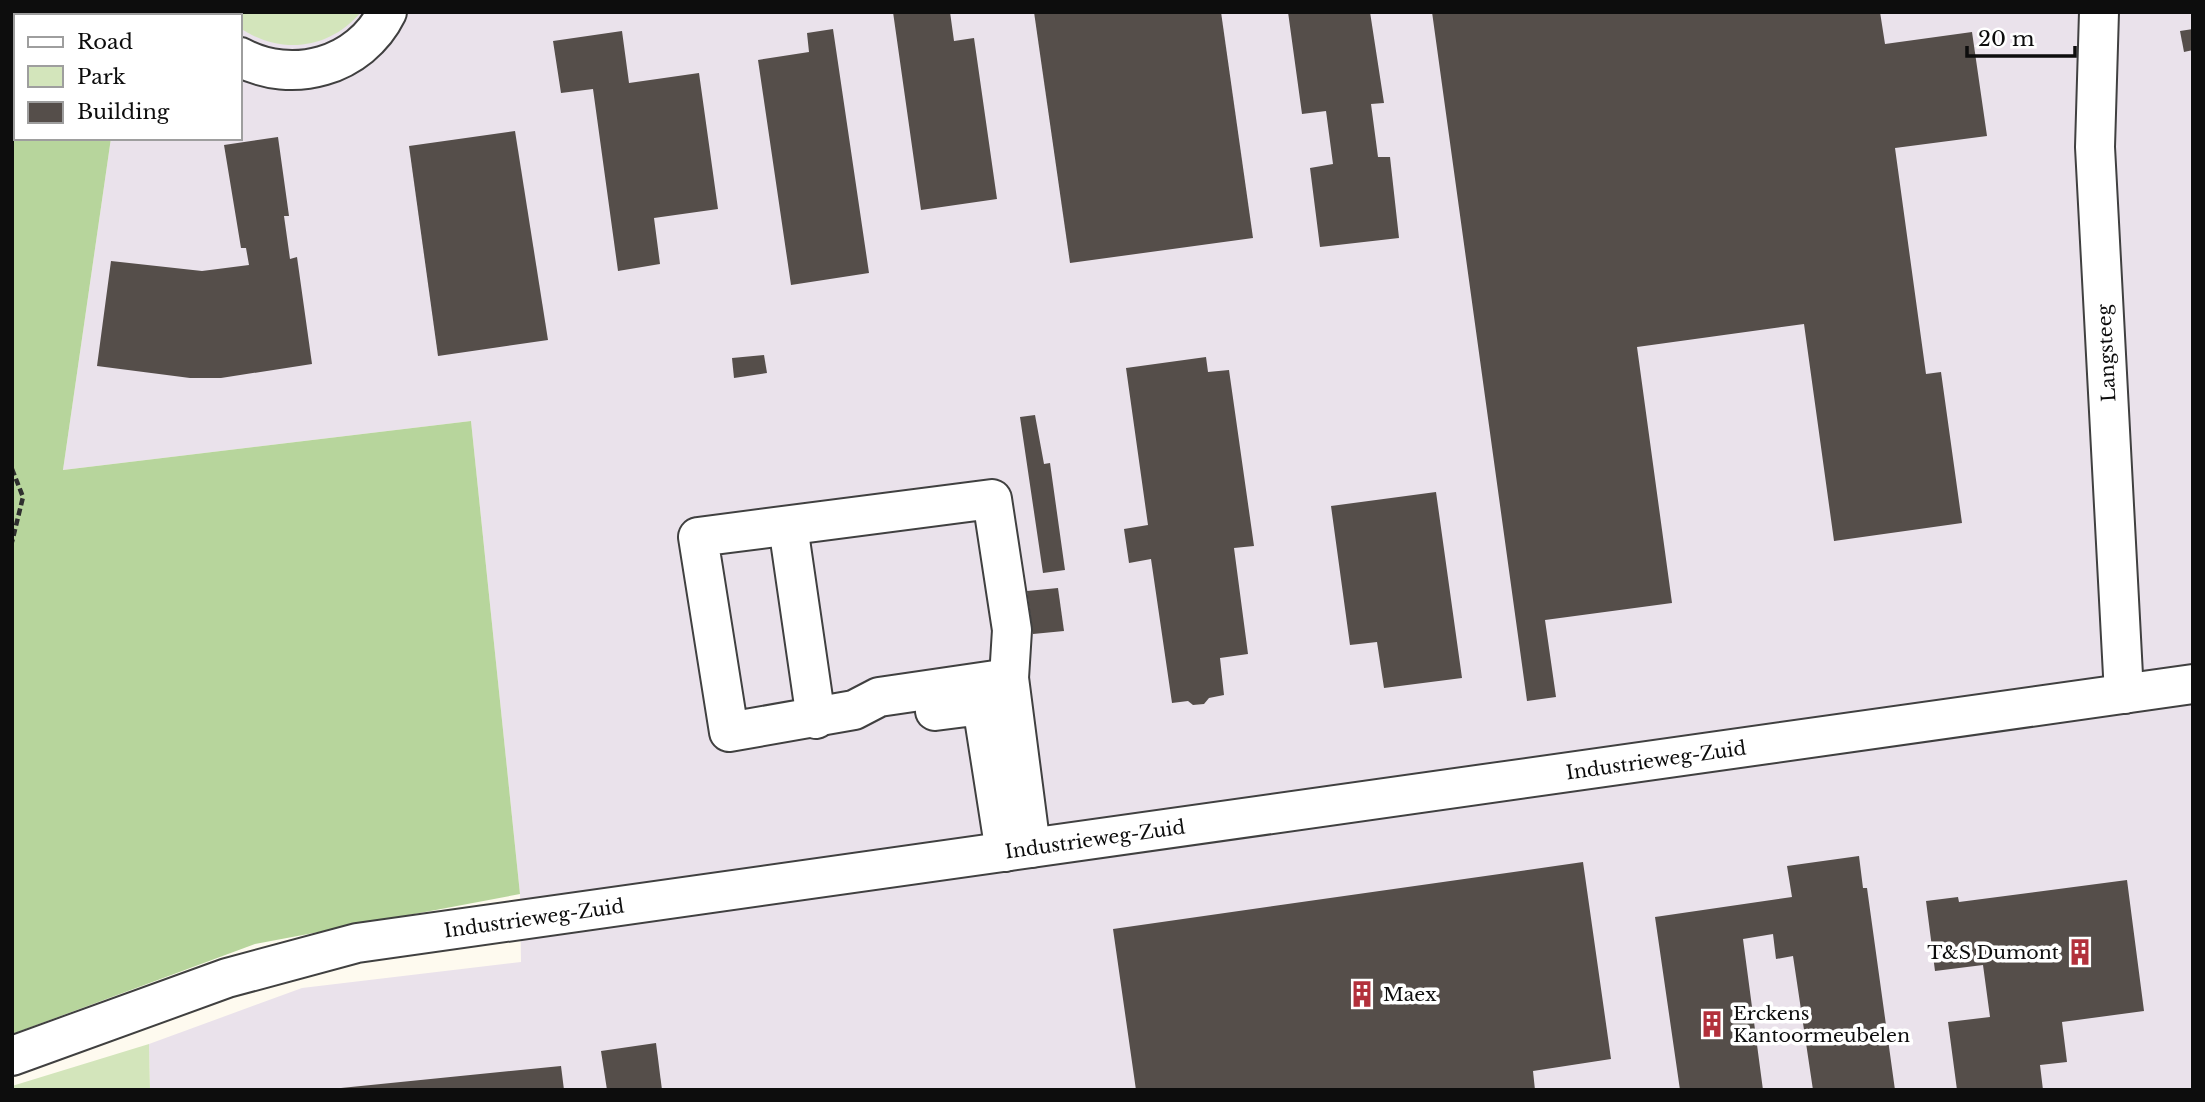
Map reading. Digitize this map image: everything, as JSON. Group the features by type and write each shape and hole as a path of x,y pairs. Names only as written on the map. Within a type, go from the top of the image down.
{"street":[{"path":"242,58 256,65 293,72 330,64 362,45 387,12"},
{"name":"Langsteeg","path":"2099,12 2095,147 2124,694"},
{"path":"1009,678 879,697 854,710 816,719 729,732 698,537 992,499 1012,630 1009,678 1018,850"},
{"path":"788,526 816,719"},
{"name":"Industrieweg-Zuid","path":"12,1056 226,978 357,943 2193,684"},
{"path":"854,710 879,718 982,705 1018,850"}],"path":[{"path":"12,469 23,497 12,542"}],"shaded area":[{"path":"2193,12 2193,1090 150,1090 149,1044 302,988 521,962 520,894 471,421 63,470 111,140 242,140 242,14 129,14"}],"green space":[{"path":"129,12 14,14 14,140 111,140 63,470 471,421 520,894 255,944 12,1034 12,14"},
{"path":"224,12 361,12 348,25 319,41 287,45 255,37 242,29 242,14"},
{"path":"149,1044 150,1090 12,1090 12,1086"}],"building":[{"path":"893,12 950,12 954,41 974,38 997,199 921,210"},
{"path":"1034,12 1221,12 1253,238 1070,263"},
{"path":"1288,12 1370,12 1384,103 1371,104 1378,157 1390,157 1399,238 1320,247 1310,168 1333,164 1326,111 1302,114"},
{"path":"1432,12 1880,12 1885,44 1972,32 1987,136 1895,148 1926,374 1941,372 1962,523 1834,541 1804,324 1637,347 1672,603 1545,620 1556,697 1527,701"},
{"path":"833,29 869,273 791,285 758,60 809,52 807,33"},
{"path":"2193,29 2193,50 2184,52 2180,31"},
{"path":"622,31 629,83 699,73 718,209 654,218 660,264 618,271 593,89 561,93 553,41"},
{"path":"515,131 548,340 438,356 409,146"},
{"path":"278,137 289,216 284,216 290,259 297,257 312,364 221,378 190,378 97,366 111,261 202,271 249,265 246,248 241,248 224,145"},
{"path":"764,355 767,373 734,378 732,358"},
{"path":"1206,357 1208,372 1229,370 1254,546 1234,548 1248,654 1220,658 1224,695 1209,698 1204,704 1193,705 1188,701 1172,703 1151,559 1129,563 1124,529 1148,525 1126,368"},
{"path":"1035,415 1044,464 1050,463 1065,570 1043,573 1020,417"},
{"path":"1436,492 1462,678 1384,688 1377,642 1350,645 1331,506"},
{"path":"1058,588 1064,631 1033,634 1027,591"},
{"name":"Erckens Kantoormeubelen","path":"1859,856 1863,888 1867,888 1895,1090 1813,1090 1793,956 1776,959 1773,934 1743,939 1763,1090 1680,1090 1655,917 1792,897 1787,866"},
{"name":"Maex","path":"1583,862 1611,1059 1533,1071 1535,1090 1136,1090 1113,929"},
{"path":"2127,880 2144,1011 2062,1022 2067,1062 2040,1065 2043,1090 1957,1090 1948,1022 1990,1017 1983,965 1935,971 1926,901 1958,897 1959,902"},
{"path":"656,1043 662,1090 607,1090 601,1051"},
{"path":"561,1066 564,1090 341,1090 341,1088"}],"place":[{"name":"T&S Dumont","path":"2080,952"},
{"name":"Maex","path":"1362,994"},
{"name":"Erckens Kantoormeubelen","path":"1712,1024"}]}
